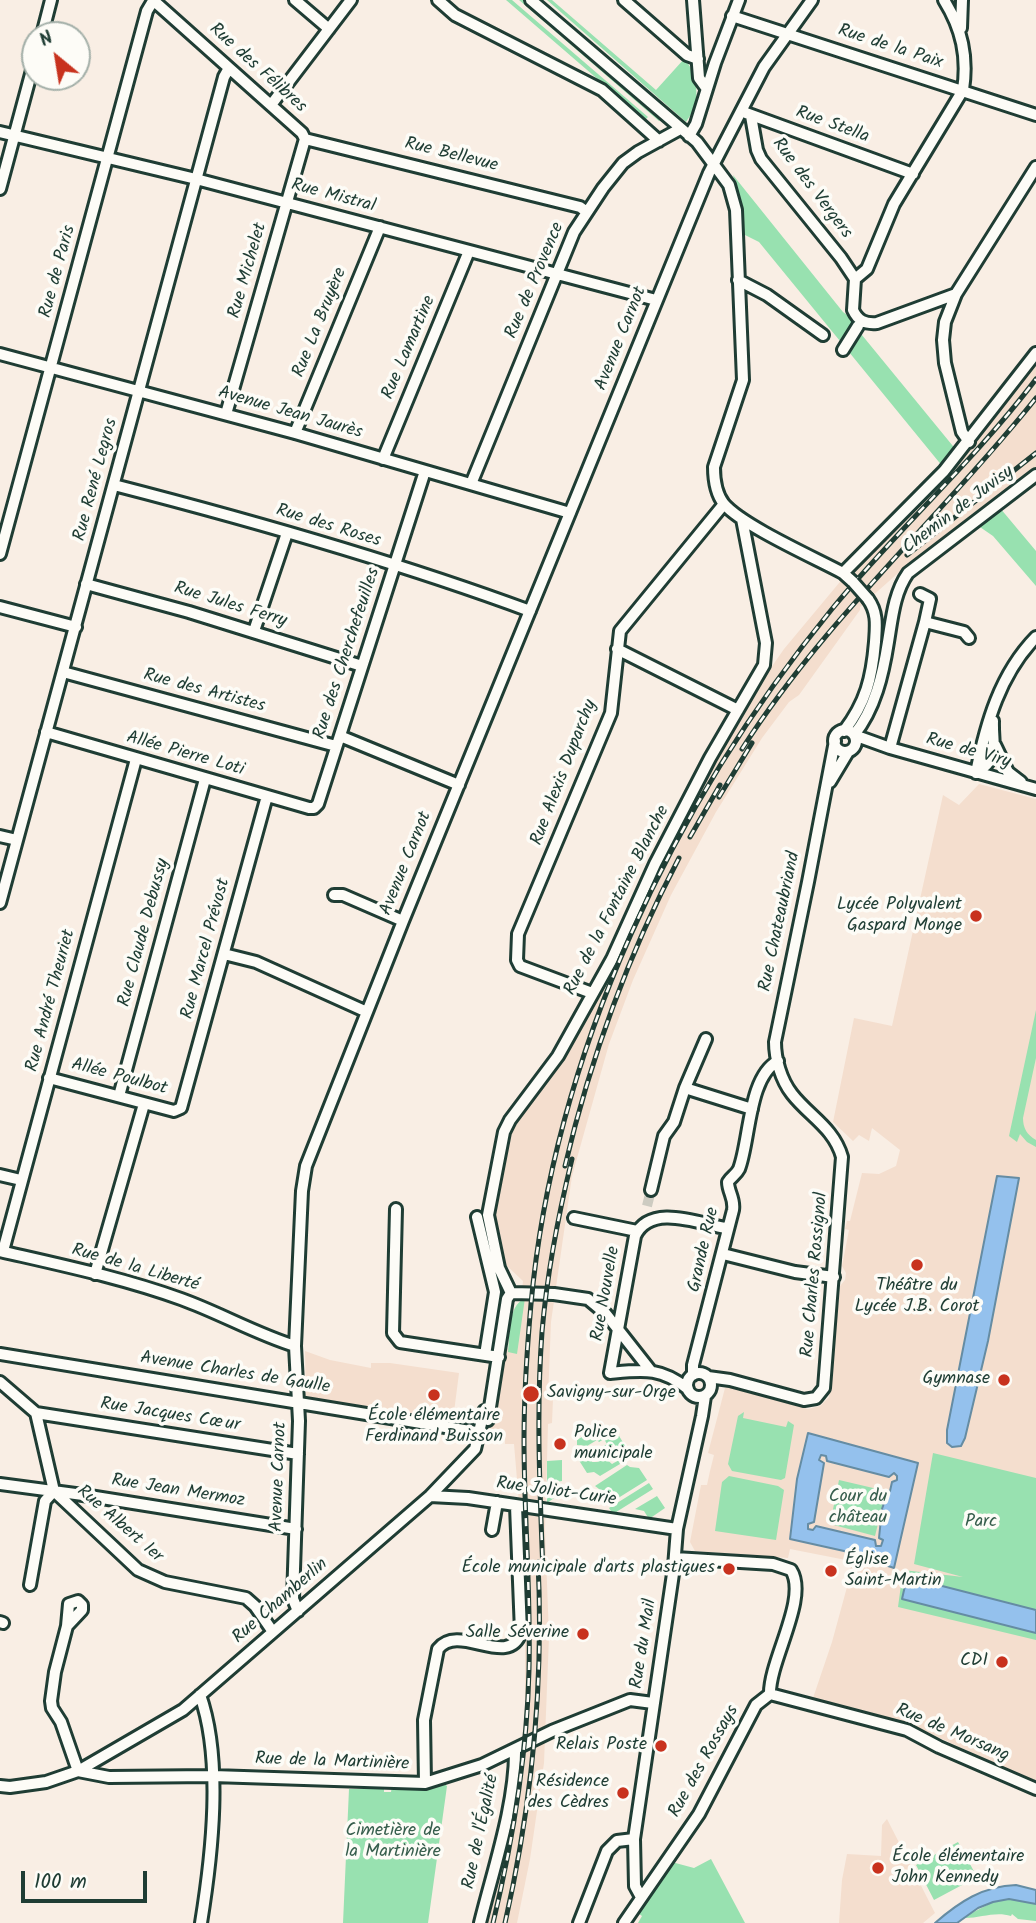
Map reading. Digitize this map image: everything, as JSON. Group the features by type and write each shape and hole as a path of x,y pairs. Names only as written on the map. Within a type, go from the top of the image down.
{"street":[{"path":"46,21 51,0"},
{"name":"Rue des Félibres","path":"153,0 306,139"},
{"name":"Rue de Paris","path":"0,554 147,11 153,0"},
{"path":"295,0 329,29"},
{"path":"271,105 351,0"},
{"path":"438,0 455,15 602,89 659,141"},
{"path":"531,0 685,132 729,185 735,200 743,380 714,467 714,480 724,504 742,519 844,573 868,599 876,617 873,666 871,680 849,733"},
{"path":"624,0 698,64 713,71"},
{"path":"692,0 699,78 706,89"},
{"path":"685,132 696,124 739,0"},
{"name":"Avenue Carnot","path":"298,1611 293,1599 299,1454 295,1346 302,1191 306,1166 403,920 713,163 746,113 764,67 812,0"},
{"path":"944,0 961,31"},
{"path":"858,322 853,310 855,279 867,269 894,204 963,90 965,79 961,31 962,0"},
{"name":"Rue de la Paix","path":"732,16 1036,115"},
{"name":"Rue René Legros","path":"0,903 196,179 224,77 229,68"},
{"path":"0,189 27,91"},
{"name":"Rue Stella","path":"746,113 913,174"},
{"name":"Rue des Vergers","path":"746,113 761,159 855,279"},
{"name":"Rue Mistral","path":"0,132 196,179 656,300"},
{"name":"Rue de Provence","path":"471,484 574,232 624,163 659,141 685,132"},
{"name":"Rue Michelet","path":"226,414 306,139"},
{"name":"Rue Bellevue","path":"306,139 580,207 587,212"},
{"path":"969,442 962,432 945,363 945,322 956,294 1036,167"},
{"name":"Rue La Bruyère","path":"295,433 380,227"},
{"name":"Rue Lamartine","path":"383,459 469,251"},
{"path":"738,280 768,295 823,335"},
{"path":"858,322 877,323 956,294"},
{"path":"843,350 858,322"},
{"path":"844,573 969,442 1036,353"},
{"name":"Avenue Jean Jaurès","path":"0,354 295,433 570,513"},
{"name":"Rue des Cherchefeuilles","path":"314,808 318,804 425,471"},
{"name":"Chemin de Juvisy","path":"849,733 864,720 876,694 900,584 915,566 1036,475"},
{"name":"Rue des Roses","path":"114,485 218,512 530,611"},
{"name":"Rue Alexis Duparchy","path":"592,993 523,967 516,957 518,934 611,713 620,631 724,504"},
{"name":"Rue de la Fontaine Blanche","path":"511,1293 499,1268 488,1215 502,1138 507,1126 558,1056 612,959 655,864 764,666 766,651 742,519"},
{"path":"254,631 287,533"},
{"name":"Rue Jules Ferry","path":"86,584 254,631 362,666"},
{"path":"890,748 930,599 920,594"},
{"path":"0,607 75,627"},
{"path":"925,622 964,632 970,638"},
{"path":"976,773 993,705 1012,667 1036,637"},
{"path":"617,649 738,710"},
{"name":"Rue des Artistes","path":"63,672 338,741 459,785"},
{"path":"976,773 987,766 991,759 994,743 993,705"},
{"name":"Allée Pierre Loti","path":"46,732 314,808"},
{"path":"838,733 849,733 856,741 850,750 839,749 835,741 838,733"},
{"name":"Rue de Viry","path":"849,733 890,748 1031,788"},
{"name":"Rue Chateaubriand","path":"778,1061 776,1034 835,741"},
{"path":"994,743 1008,772 1031,788"},
{"name":"Rue de Viry","path":"850,750 866,747 890,748"},
{"name":"Rue Chateaubriand","path":"827,791 834,772 850,750"},
{"name":"Rue André Theuriet","path":"1,1251 136,759"},
{"name":"Rue Claude Debussy","path":"119,1096 205,779"},
{"name":"Rue Marcel Prévost","path":"179,1110 183,1106 267,796"},
{"path":"0,836 17,840"},
{"path":"334,895 343,895 403,920"},
{"path":"224,954 256,962 366,1012"},
{"path":"651,1190 664,1136 674,1122 706,1039"},
{"name":"Grande Rue","path":"693,1376 693,1365 734,1205 728,1182 738,1170 752,1109 767,1068 778,1061"},
{"name":"Rue Charles Rossignol","path":"610,1373 656,1371 682,1372 693,1376 701,1374 804,1400 818,1396 825,1383 842,1157 836,1140 791,1093 778,1061"},
{"name":"Allée Poulbot","path":"49,1078 144,1104 179,1110"},
{"path":"685,1088 752,1109"},
{"path":"95,1274 144,1104"},
{"path":"0,1175 21,1180"},
{"path":"647,1206 650,1219 660,1217 725,1228"},
{"path":"396,1209 395,1338 400,1342 499,1357"},
{"path":"477,1217 495,1293 485,1355"},
{"path":"574,1218 637,1231"},
{"name":"Rue Nouvelle","path":"610,1373 637,1231 650,1219"},
{"name":"Rue de la Liberté","path":"1,1251 149,1287 295,1346"},
{"path":"723,1254 795,1272 834,1277"},
{"path":"479,1427 487,1422 507,1299 511,1293 554,1294 589,1299 656,1371 688,1389 693,1395 705,1395 711,1387 708,1377"},
{"name":"Avenue Charles de Gaulle","path":"0,1354 464,1430 479,1427"},
{"path":"688,1389 688,1382 693,1376"},
{"path":"0,1382 36,1413"},
{"name":"Rue du Mail","path":"641,1897 635,1885 634,1839 677,1529 705,1395"},
{"path":"479,1427 491,1399"},
{"name":"Rue Jacques Cœur","path":"36,1413 299,1454"},
{"name":"Rue Albert 1er","path":"36,1413 54,1491 146,1575 165,1583 246,1598 273,1632"},
{"name":"Rue Chamberlin","path":"0,1786 46,1782 78,1771 174,1716 196,1700 430,1496 475,1449 479,1427"},
{"name":"Rue Jean Mermoz","path":"0,1484 296,1529"},
{"path":"30,1585 45,1500 54,1491"},
{"name":"Rue Joliot-Curie","path":"430,1496 497,1502 677,1529"},
{"path":"492,1530 497,1502"},
{"path":"425,1783 423,1729 438,1649 445,1642 455,1639 504,1648 514,1645 522,1632 516,1506"},
{"path":"675,1558 773,1564 791,1570 797,1582 796,1593 771,1677 770,1695"},
{"path":"67,1626 55,1672 51,1701 71,1747 78,1771"},
{"path":"200,1695 210,1740 213,1776 208,1878 201,1923"},
{"name":"Rue de Morsang","path":"770,1695 907,1730 939,1747 1036,1789"},
{"name":"Rue des Rossays","path":"624,1923 699,1814 756,1704 770,1695"},
{"name":"Rue de la Martinière","path":"78,1771 109,1777 213,1776 425,1783 464,1772 552,1731 630,1700 653,1703"},
{"name":"Rue de l'Égalité","path":"480,1923 500,1845 512,1784 515,1749"},
{"path":"579,1923 607,1850 617,1841 634,1839"}],"shaded area":[{"path":"1036,365 1036,468 983,512 897,574 860,607 799,695 789,702 762,738 716,812 671,895 633,980 609,1044 572,1176 551,1322 548,1398 553,1399 552,1423 548,1424 545,1529 549,1637 544,1763 530,1859 517,1923 484,1923 518,1772 525,1713 525,1574 514,1444 505,1444 505,1439 485,1433 501,1375 505,1348 515,1349 523,1281 506,1265 500,1233 492,1215 509,1128 558,1061 698,791 768,672 844,577 965,454"},
{"path":"979,784 1036,799 1036,1782 905,1722 813,1698 832,1642 850,1576 851,1561 790,1549 788,1558 695,1551 690,1542 701,1485 707,1485 714,1455 708,1453 725,1388 732,1386 808,1409 820,1406 829,1397 840,1286 846,1273 842,1266 849,1230 845,1229 847,1221 850,1221 862,1173 879,1174 896,1166 900,1150 872,1128 869,1141 859,1135 853,1141 833,1122 854,1018 892,1026 943,795 959,805"},
{"path":"305,1351 330,1360 371,1368 371,1363 390,1363 459,1373 453,1420 306,1397"},
{"name":"École élémentaire John Kennedy","path":"887,1819 935,1913 923,1923 839,1923 847,1854 881,1856 882,1825"}],"green space":[{"path":"506,0 512,0 648,117 645,120"},
{"path":"519,0 526,0 662,118 659,121"},
{"path":"547,0 552,0 656,90 684,59 693,75 697,95 695,107 686,122"},
{"path":"733,175 843,312 859,324 857,329 957,451 943,467 759,242 741,233 742,213"},
{"path":"1000,508 1036,551 1036,586 993,536 977,525"},
{"path":"1036,1010 1036,1058 1023,1118 1026,1131 1036,1140 1036,1147 1020,1134 1017,1142 1009,1136"},
{"path":"525,1298 517,1354 508,1352 512,1315 519,1302"},
{"path":"744,1412 743,1418 786,1427 788,1421 794,1425 785,1478 781,1480 732,1471 728,1464 738,1416"},
{"path":"613,1426 627,1449 625,1452 619,1451 614,1444 606,1449 604,1439 587,1446 577,1445 577,1440 598,1427 604,1430"},
{"path":"576,1451 587,1454 592,1462 605,1458 612,1464 621,1459 625,1461 600,1476 594,1472 587,1473 575,1454"},
{"name":"Parc","path":"933,1453 1036,1478 1036,1610 907,1578 902,1598 1036,1633 1036,1640 898,1607 903,1570 963,1577 914,1564"},
{"path":"562,1460 562,1481 556,1482 557,1496 547,1503 547,1461"},
{"path":"627,1465 639,1468 647,1480 607,1505 603,1492 595,1486"},
{"path":"729,1476 778,1486 784,1490 776,1540 715,1531 722,1482"},
{"name":"Cour du château","path":"839,1480 886,1491 875,1536 830,1524"},
{"path":"649,1483 653,1489 613,1514 609,1508"},
{"path":"657,1496 665,1508 649,1519 644,1511 635,1509"},
{"name":"Cimetière de la Martinière","path":"443,1783 447,1786 428,1923 343,1923 349,1789 384,1789 384,1792 391,1792 392,1785 422,1786"},
{"path":"958,1842 977,1877 934,1900 916,1865"},
{"path":"711,1859 745,1923 638,1923 642,1916 634,1910 668,1861 694,1868"},
{"path":"1009,1899 1036,1904 1036,1921 1018,1919 1012,1914 962,1918 993,1902"}],"water":[{"path":"997,1176 1019,1178 988,1341 965,1438 961,1446 952,1447 947,1443 947,1430"},
{"path":"808,1433 918,1463 894,1568 844,1551 790,1539 797,1479","holes":["821,1455 826,1456 827,1461 889,1477 894,1473 897,1476 882,1509 879,1538 883,1540 881,1546 876,1546 875,1540 816,1526 813,1530 808,1529 808,1524 814,1522 824,1463 819,1460"]},
{"path":"907,1577 1036,1610 1036,1633 902,1599"},
{"path":"1016,1885 1036,1890 1036,1904 1009,1899 993,1902 978,1908 957,1923 935,1923 972,1896 993,1888"}],"tunnel":[{"path":"647,1206 651,1190"}],"railway":[{"path":"493,1923 518,1797 528,1702 529,1612 524,1423 531,1304 544,1210 566,1116 595,1024 631,934 673,847 722,764 775,684 832,609 987,438 1036,379"},
{"path":"742,749 809,656 1036,398"},
{"path":"907,555 1036,453"},
{"path":"719,797 752,743"},
{"path":"690,837 720,785"},
{"path":"565,1166 586,1087 612,1009 643,932 679,858"},
{"path":"543,1572 539,1422 542,1332 554,1245 572,1159"},
{"path":"505,1923 522,1834 534,1744 539,1654 538,1562"}],"place":[{"name":"Lycée Polyvalent Gaspard Monge","path":"976,916"},
{"name":"Théâtre du Lycée J.B. Corot","path":"917,1265"},
{"name":"Gymnase","path":"1004,1380"},
{"name":"Savigny-sur-Orge","path":"531,1394"},
{"name":"École élémentaire Ferdinand Buisson","path":"434,1395"},
{"name":"Police municipale","path":"560,1444"},
{"name":"École municipale d'arts plastiques","path":"729,1569"},
{"name":"Église Saint-Martin","path":"831,1571"},
{"name":"Salle Séverine","path":"583,1634"},
{"name":"CDI","path":"1002,1662"},
{"name":"Relais Poste","path":"661,1746"},
{"name":"Résidence des Cèdres","path":"623,1793"},
{"name":"École élémentaire John Kennedy","path":"878,1868"}]}
